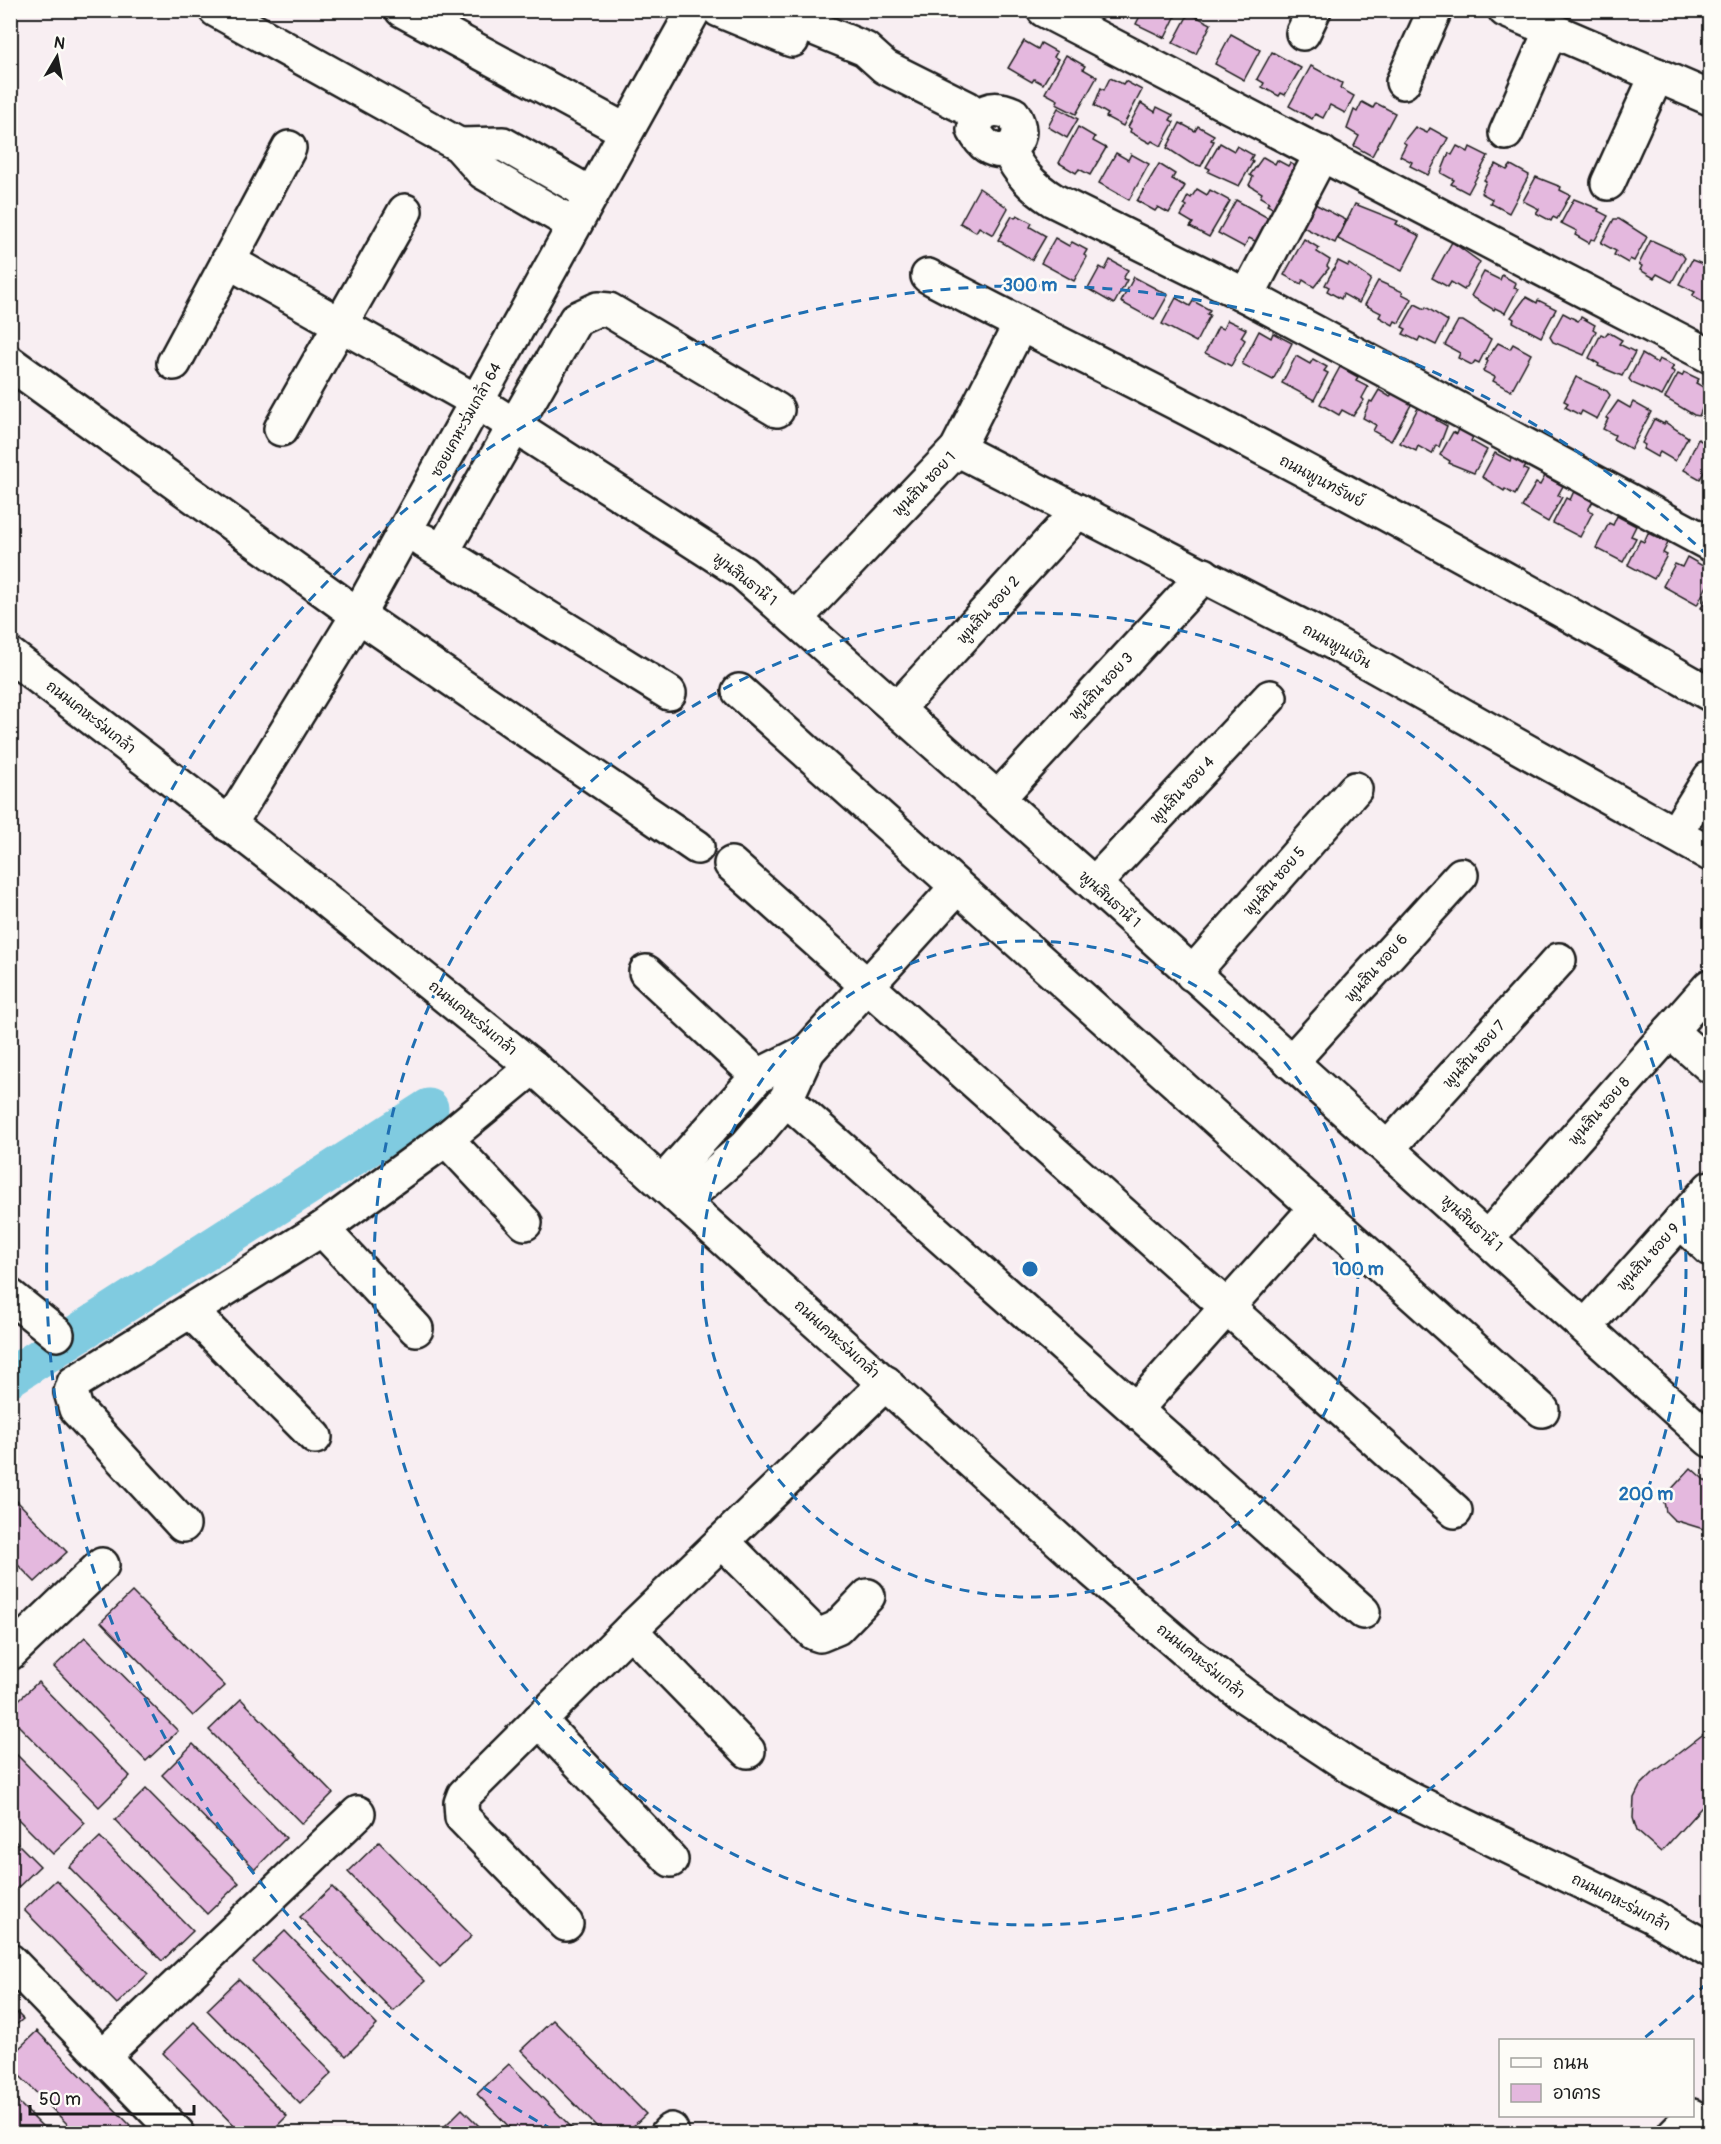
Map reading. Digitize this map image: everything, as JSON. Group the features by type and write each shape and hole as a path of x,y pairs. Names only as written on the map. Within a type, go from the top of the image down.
{"street":[{"path":"216,10 459,145 483,172 573,224"},
{"path":"402,10 626,131"},
{"name":"ซอยเคหะร่มเกล้า 64","path":"229,825 358,615 573,224 694,10"},
{"path":"719,10 858,66 885,67"},
{"path":"770,10 865,49 885,67 967,108 979,117 974,130 984,145 992,150 1008,150 1022,176 1035,189 1053,200 1246,296 1710,544"},
{"path":"1044,10 1710,356"},
{"path":"1403,82 1435,10"},
{"path":"1505,10 1710,98"},
{"path":"1506,133 1551,30"},
{"path":"1608,183 1657,75"},
{"path":"459,145 503,144 591,194"},
{"path":"174,363 289,148"},
{"path":"1246,296 1322,153"},
{"path":"281,429 405,211"},
{"name":"พูนสินธานี 1","path":"228,261 476,401 726,562 795,619 998,798 1488,1237 1710,1440"},
{"name":"ถนนพูนทรัพย์","path":"928,276 1208,419 1583,621 1710,694"},
{"path":"442,552 512,426 576,319 598,309 609,310 777,410"},
{"name":"พูนสิน ซอย 1","path":"795,619 957,450 1020,325"},
{"path":"10,363 358,615 697,847"},
{"name":"ถนนพูนเงิน","path":"957,450 1334,643 1710,854"},
{"name":"พูนสิน ซอย 2","path":"897,709 1078,511"},
{"path":"405,530 669,693"},
{"name":"พูนสิน ซอย 3","path":"998,798 1204,575"},
{"name":"ถนนเคหะร่มเกล้า","path":"10,655 298,877 533,1067 1167,1634 1294,1731 1348,1765 1410,1799 1652,1916 1710,1950"},
{"path":"739,691 956,888 1542,1410"},
{"name":"พูนสิน ซอย 4","path":"1094,884 1270,696"},
{"path":"1675,834 1710,778"},
{"name":"พูนสิน ซอย 5","path":"1192,974 1355,789"},
{"path":"731,864 1228,1305 1455,1511"},
{"name":"พูนสิน ซอย 6","path":"1291,1062 1461,875"},
{"path":"673,1192 746,1146 777,1109 808,1051 956,888"},
{"name":"พูนสิน ซอย 7","path":"1388,1148 1559,960"},
{"path":"646,972 750,1086 1136,1408 1363,1612"},
{"name":"พูนสิน ซอย 8","path":"1488,1237 1710,986"},
{"path":"1670,1031 1710,1066"},
{"path":"673,1192 750,1086 808,1051"},
{"path":"183,1525 76,1409 70,1392 78,1379 322,1229 446,1139 533,1067"},
{"path":"446,1139 525,1223"},
{"name":"พูนสิน ซอย 9","path":"1586,1326 1710,1188"},
{"path":"1136,1408 1316,1208"},
{"path":"1680,1221 1710,1249"},
{"path":"322,1229 416,1329"},
{"path":"10,1296 57,1334"},
{"path":"190,1311 315,1437"},
{"path":"566,1924 462,1817 464,1795 630,1630 886,1383"},
{"path":"722,1541 814,1633 820,1635 837,1628 868,1596"},
{"path":"10,1653 102,1565"},
{"path":"630,1630 748,1751"},
{"path":"539,1720 671,1860"},
{"path":"104,2055 358,1812"},
{"path":"10,1961 104,2055 172,2132"},
{"path":"1694,2113 1710,2097"},
{"path":"1674,2133 1690,2117"}],"building":[{"path":"1109,10 1128,10 1124,18"},
{"path":"1139,10 1173,10 1177,13 1165,38 1136,24 1142,12"},
{"path":"1189,13 1211,24 1196,54 1173,43"},
{"path":"1231,34 1260,50 1244,80 1215,64"},
{"path":"1024,41 1038,49 1041,43 1057,52 1054,57 1058,59 1043,84 1034,79 1032,82 1008,68"},
{"path":"1272,52 1301,68 1285,95 1281,93 1279,96 1262,87 1264,83 1257,79"},
{"path":"1066,55 1085,66 1083,69 1097,77 1076,114 1056,104 1058,100 1045,93"},
{"path":"1311,66 1342,83 1340,88 1354,96 1345,113 1330,105 1323,118 1315,114 1312,119 1289,106"},
{"path":"1110,78 1123,84 1125,81 1142,90 1123,126 1106,117 1108,114 1094,106 1101,88 1104,90"},
{"path":"1362,102 1373,108 1376,103 1395,113 1372,156 1354,146 1359,136 1347,129 1354,110 1357,112"},
{"path":"1141,103 1155,112 1157,107 1173,115 1170,120 1174,122 1161,146 1130,132 1131,129 1128,127"},
{"path":"1058,108 1078,119 1067,138 1048,127"},
{"path":"1180,123 1195,131 1198,126 1214,135 1211,140 1214,141 1201,166 1190,163 1167,148"},
{"path":"1078,127 1095,137 1093,141 1106,148 1090,175 1079,169 1076,173 1059,163"},
{"path":"1415,127 1427,133 1430,128 1448,138 1428,175 1410,166 1412,162 1400,156 1406,144 1403,142"},
{"path":"1220,143 1234,151 1237,146 1253,155 1250,160 1253,162 1239,186 1208,172 1210,169 1206,167"},
{"path":"1457,146 1468,152 1470,147 1488,156 1468,193 1451,184 1454,180 1441,173 1449,153 1452,155"},
{"path":"1116,153 1128,160 1131,154 1149,164 1129,200 1099,183"},
{"path":"1263,157 1275,164 1277,160 1288,166 1290,163 1297,167 1274,209 1267,205 1269,202 1260,197 1262,193 1249,185 1253,177 1250,175"},
{"path":"1159,164 1175,174 1172,179 1185,186 1169,213 1158,207 1155,211 1137,201"},
{"path":"1496,164 1507,170 1511,165 1529,175 1509,213 1490,203 1492,199 1481,193 1486,181 1484,180"},
{"path":"1536,177 1561,187 1560,190 1570,195 1557,219 1553,217 1551,221 1536,213 1539,209 1523,201"},
{"path":"979,188 1008,208 993,235 979,227 976,232 960,223"},
{"path":"1197,189 1207,195 1210,190 1230,201 1209,237 1190,227 1193,223 1181,216 1187,206 1184,204 1188,196 1191,198"},
{"path":"1574,199 1599,209 1598,211 1608,216 1595,240 1591,239 1589,243 1575,235 1577,231 1561,223"},
{"path":"1236,200 1270,219 1257,242 1249,238 1244,247 1218,233"},
{"path":"1315,204 1346,220 1335,243 1303,227"},
{"path":"1355,204 1398,221 1396,224 1420,236 1402,271 1338,239"},
{"path":"1017,215 1032,223 1030,227 1046,236 1032,260 998,240 1012,216 1015,218"},
{"path":"1614,219 1619,219 1647,237 1634,261 1630,259 1628,263 1614,255 1616,251 1601,243"},
{"path":"1055,238 1069,246 1072,242 1087,250 1084,255 1087,257 1074,281 1041,263"},
{"path":"1304,239 1319,248 1317,252 1330,260 1327,266 1329,268 1314,287 1303,280 1301,284 1284,275"},
{"path":"1651,240 1682,254 1685,258 1672,282 1657,274 1654,278 1640,270 1642,266 1639,264"},
{"path":"1452,242 1480,262 1464,290 1451,282 1448,287 1432,278"},
{"path":"1110,260 1128,270 1123,279 1127,280 1114,304 1088,289 1100,267 1105,270"},
{"path":"1692,260 1710,267 1710,300 1706,304 1692,296 1695,292 1679,284"},
{"path":"1338,261 1348,266 1349,264 1371,279 1359,303 1343,294 1341,299 1327,291 1329,287 1325,285"},
{"path":"1484,272 1500,280 1502,275 1516,283 1514,288 1518,289 1505,313 1495,308 1494,310 1471,296"},
{"path":"1134,277 1168,295 1154,320 1121,302"},
{"path":"1378,281 1403,292 1402,294 1412,299 1399,323 1395,321 1393,325 1379,317 1381,313 1365,305"},
{"path":"1526,297 1556,309 1541,337 1513,322 1514,319 1511,317"},
{"path":"1176,298 1190,306 1193,301 1210,310 1207,314 1210,315 1196,342 1162,324"},
{"path":"1415,304 1425,309 1426,307 1448,321 1436,345 1420,337 1418,341 1403,334 1406,329 1402,327"},
{"path":"1563,313 1578,321 1581,317 1595,325 1593,329 1596,331 1584,355 1553,342 1550,337"},
{"path":"1227,320 1246,329 1241,337 1245,340 1231,366 1205,353 1218,327 1223,329"},
{"path":"1458,321 1463,321 1491,339 1479,363 1475,361 1472,365 1458,358 1460,353 1445,345"},
{"path":"1259,331 1271,338 1273,333 1292,343 1273,380 1242,364"},
{"path":"1608,332 1622,340 1619,344 1635,352 1622,376 1598,366 1599,364 1589,358 1601,334 1605,336"},
{"path":"1498,343 1510,349 1513,344 1531,354 1511,391 1493,381 1495,377 1483,371 1488,361 1486,360"},
{"path":"1642,354 1657,363 1659,359 1674,366 1671,370 1675,372 1662,396 1632,383 1629,379"},
{"path":"1296,356 1310,364 1313,359 1327,367 1324,371 1328,373 1314,400 1282,383"},
{"path":"1340,367 1358,377 1356,381 1368,387 1362,398 1364,400 1353,416 1342,410 1339,415 1320,404"},
{"path":"1684,372 1699,379 1696,383 1710,391 1699,416 1665,398 1678,374 1682,376"},
{"path":"1576,377 1607,391 1610,395 1597,419 1582,411 1580,415 1565,407 1568,403 1564,401"},
{"path":"1379,390 1390,397 1392,393 1412,403 1391,441 1373,431 1376,425 1363,418 1370,401 1372,402"},
{"path":"1618,401 1630,408 1633,402 1651,412 1631,449 1613,439 1615,435 1603,429 1608,419 1606,418"},
{"path":"1419,406 1438,416 1436,420 1447,426 1439,447 1436,445 1432,454 1418,446 1416,451 1400,443"},
{"path":"1654,419 1664,424 1665,422 1688,437 1675,461 1660,452 1657,457 1643,449 1645,445 1642,443"},
{"path":"1459,429 1473,437 1471,441 1487,450 1474,473 1449,463 1450,461 1440,455 1453,432 1457,434"},
{"path":"1698,439 1710,446 1710,472 1706,469 1700,479 1684,470"},
{"path":"1495,453 1510,461 1512,457 1527,464 1524,469 1528,471 1515,495 1482,477"},
{"path":"1545,476 1563,486 1558,495 1562,497 1548,522 1522,507 1536,483 1540,485"},
{"path":"1574,491 1593,501 1588,510 1593,512 1580,537 1553,523 1566,498 1570,500"},
{"path":"1617,516 1636,526 1631,536 1636,538 1623,562 1596,548 1609,523 1613,525"},
{"path":"1648,533 1668,543 1663,553 1667,555 1654,579 1628,565 1640,540 1644,542"},
{"path":"1687,557 1710,570 1707,578 1710,580 1697,605 1663,586 1675,564 1682,567"},
{"path":"1710,590 1710,613 1701,608"},
{"path":"1691,1468 1710,1485 1710,1531 1674,1520 1666,1512 1664,1502 1667,1494"},
{"path":"10,1494 67,1552 35,1582 10,1557"},
{"path":"132,1592 225,1686 193,1716 101,1622"},
{"path":"85,1637 178,1731 146,1761 54,1667"},
{"path":"38,1682 130,1776 99,1807 10,1717 10,1708"},
{"path":"241,1699 333,1793 302,1824 209,1730"},
{"path":"1710,1729 1710,1798 1661,1852 1637,1831 1633,1818 1634,1798 1640,1786 1653,1773"},
{"path":"193,1744 286,1838 255,1869 162,1775"},
{"path":"10,1748 85,1823 53,1854 10,1811"},
{"path":"146,1789 239,1883 207,1914 115,1820"},
{"path":"10,1836 40,1866 10,1895"},
{"path":"100,1837 193,1931 162,1961 69,1867"},
{"path":"379,1842 472,1936 440,1967 348,1872"},
{"path":"56,1880 148,1974 117,2004 24,1910"},
{"path":"332,1887 425,1981 393,2011 300,1917"},
{"path":"285,1931 377,2025 346,2056 253,1962"},
{"path":"239,1979 332,2073 300,2104 207,2010"},
{"path":"10,2006 23,2019 10,2030"},
{"path":"553,2020 646,2114 625,2134 604,2134 521,2050"},
{"path":"194,2022 287,2116 269,2134 242,2134 163,2053"},
{"path":"37,2031 130,2125 121,2134 77,2134 10,2066 10,2057"},
{"path":"509,2064 578,2134 516,2134 477,2094"},
{"path":"10,2094 50,2134 10,2134"},
{"path":"462,2109 487,2134 437,2134"}],"waterway":[{"path":"10,1377 429,1108"}]}
